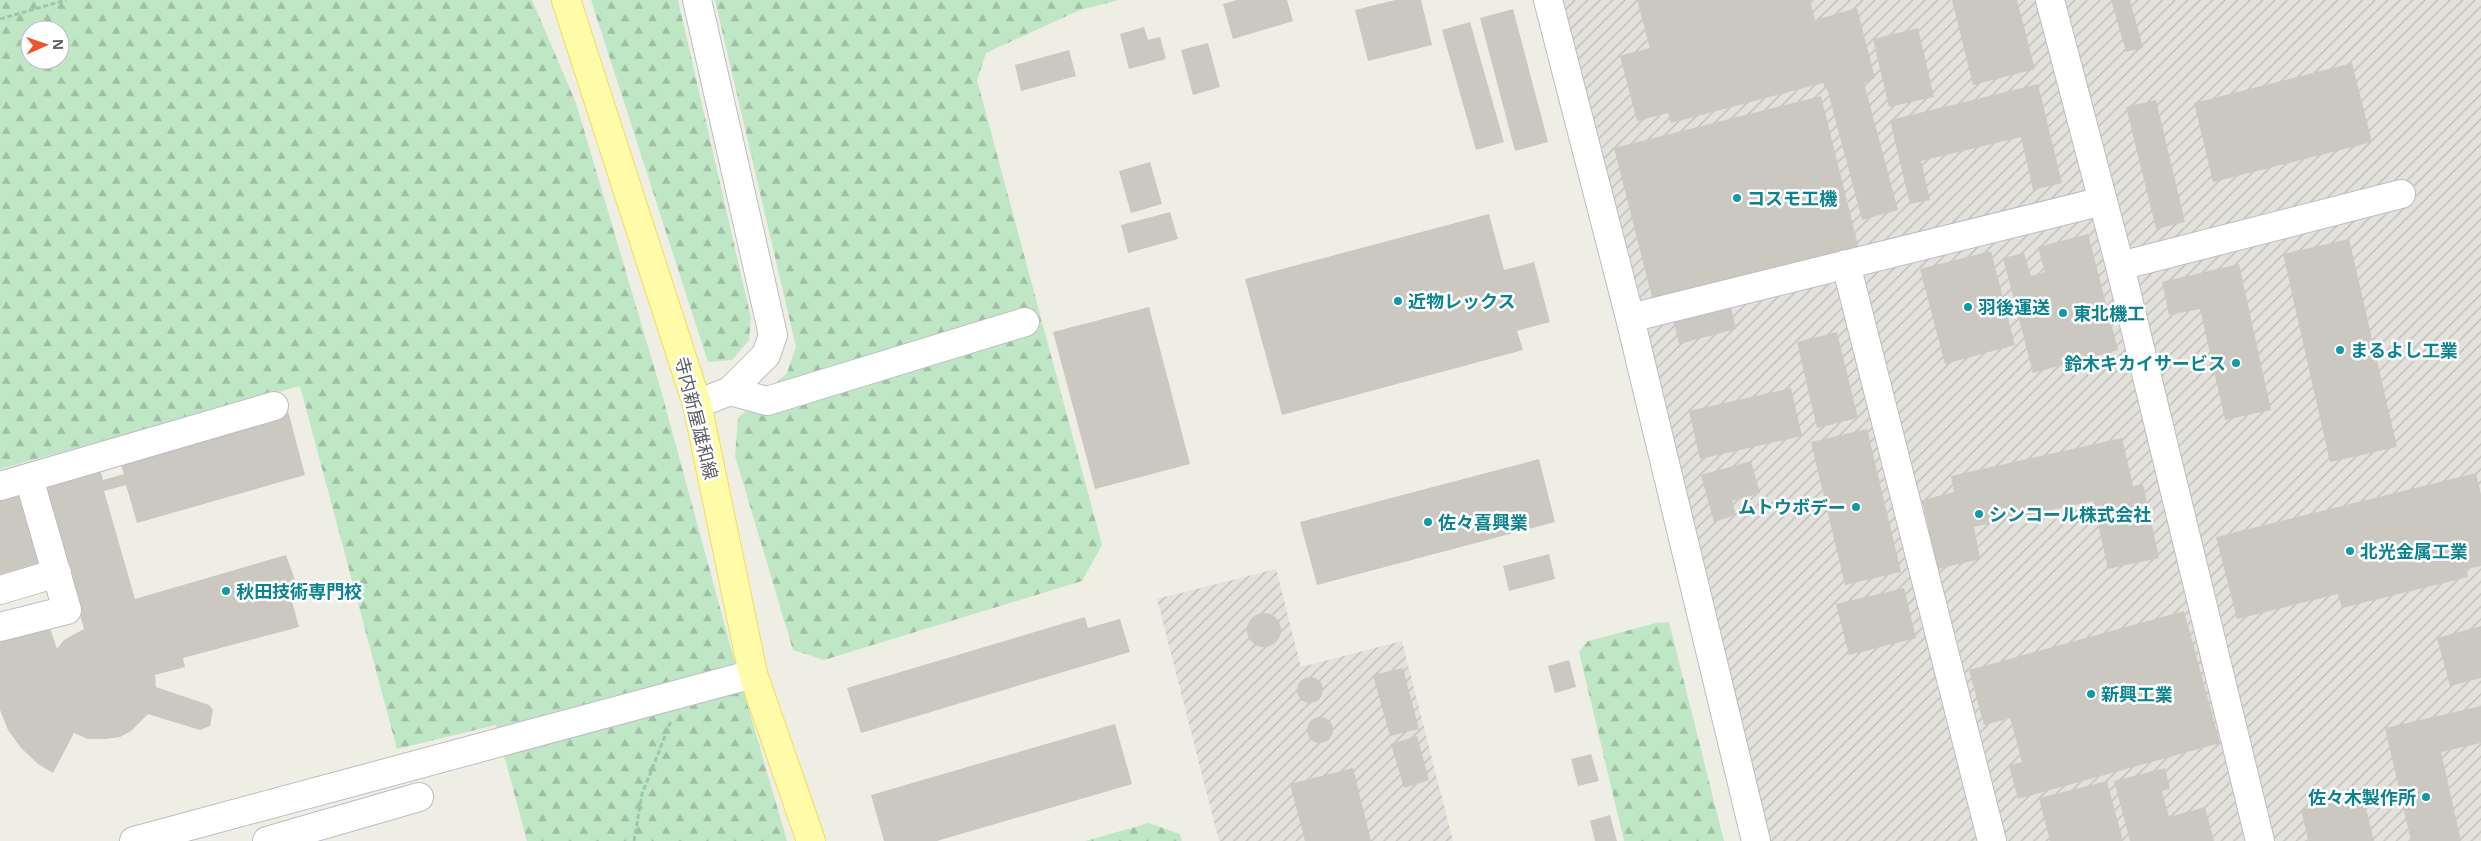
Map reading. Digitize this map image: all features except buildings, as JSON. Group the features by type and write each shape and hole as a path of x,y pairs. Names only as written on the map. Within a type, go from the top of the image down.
{"main road":[{"name":"寺内新屋雄和線","path":"566,0 697,404 753,674 811,841"}],"street":[{"path":"697,0 773,335 766,355 730,391 697,404"},
{"path":"1548,0 1630,318 1756,841"},
{"path":"2050,0 2120,266 2260,841"},
{"path":"2120,266 2401,194"},
{"path":"1630,318 2103,200"},
{"path":"1846,264 1992,841"},
{"path":"730,391 767,402 1025,322"},
{"path":"0,486 274,406"},
{"path":"0,627 67,610 29,478"},
{"path":"0,590 56,573"},
{"path":"134,841 753,674"},
{"path":"267,841 419,797"}],"path":[{"path":"0,19 66,0"},
{"path":"634,841 642,794 674,715 694,689"}],"shaded area":[{"path":"1558,0 2481,0 2481,841 1763,841"},
{"path":"1276,569 1301,667 1402,641 1453,841 1219,841 1157,599"}],"green space":[{"path":"0,0 532,0 576,103 662,394 729,641 787,841 527,841 496,725 397,749 300,386 0,469"},
{"path":"591,0 678,0 751,318 749,340 732,360 708,362"},
{"path":"715,0 1119,0 1080,10 986,53 977,80 1102,545 1082,581 824,660 793,650 735,456 738,418 787,373 796,347"},
{"path":"1669,622 1724,841 1624,841 1579,652 1588,641 1656,623"},
{"path":"1149,823 1180,834 1182,841 1085,841"}],"place":[{"name":"コスモ工機","path":"1737,198"},
{"name":"近物レックス","path":"1398,301"},
{"name":"羽後運送","path":"1968,307"},
{"name":"東北機工","path":"2063,313"},
{"name":"まるよし工業","path":"2340,350"},
{"name":"鈴木キカイサービス","path":"2236,363"},
{"name":"ムトウボデー","path":"1856,507"},
{"name":"シンコール株式会社","path":"1979,514"},
{"name":"佐々喜興業","path":"1428,522"},
{"name":"北光金属工業","path":"2350,551"},
{"name":"秋田技術専門校","path":"226,591"},
{"name":"新興工業","path":"2091,694"},
{"name":"佐々木製作所","path":"2426,797"}]}
